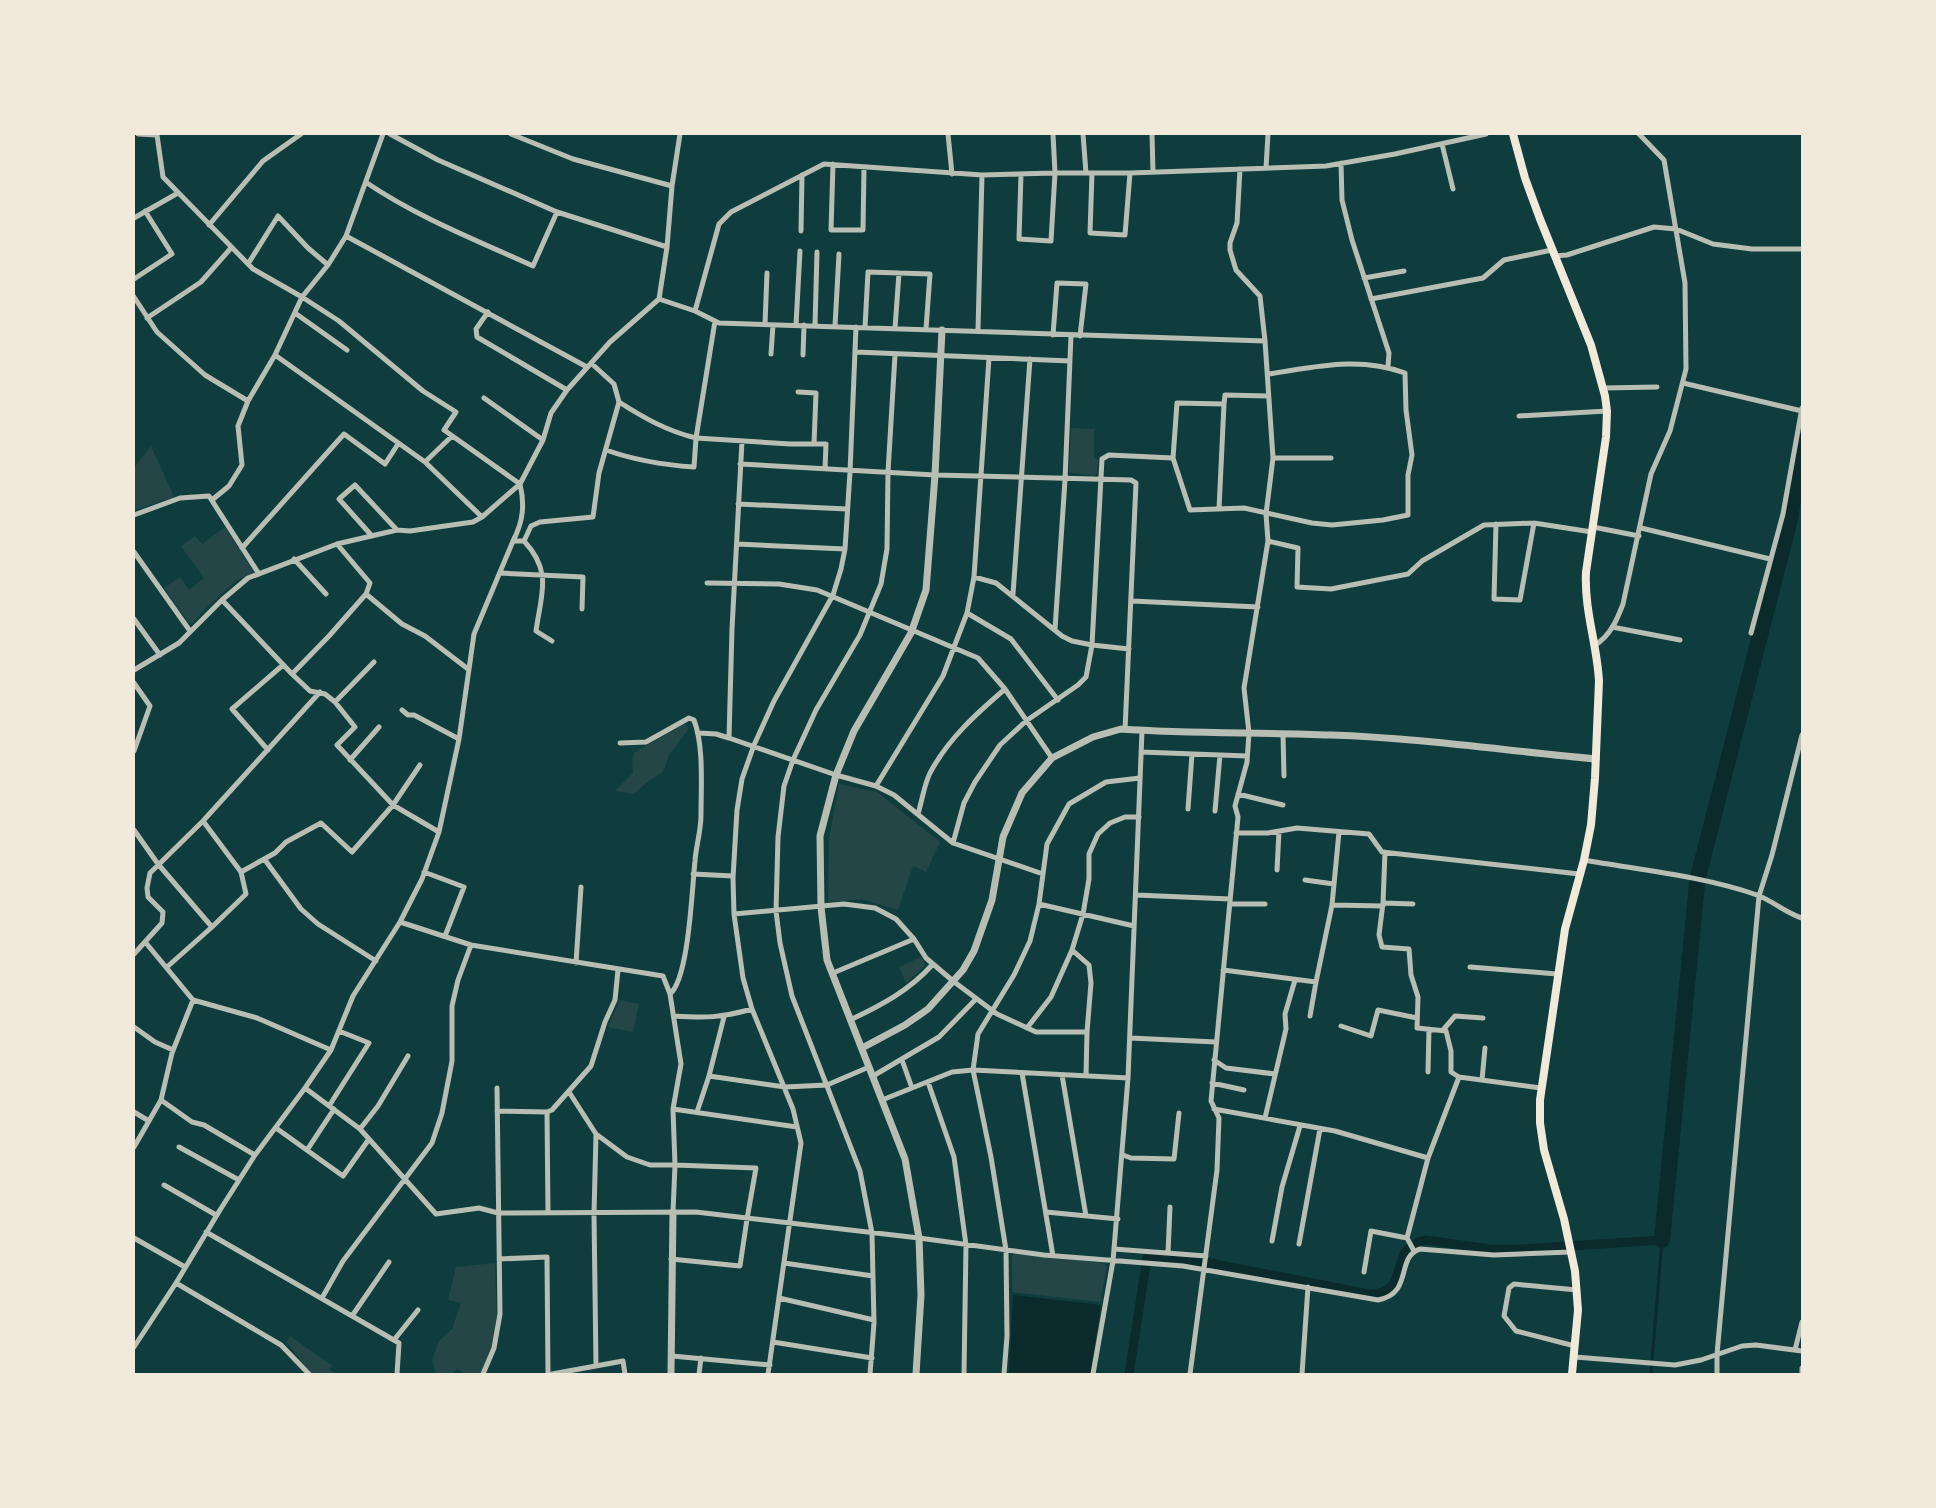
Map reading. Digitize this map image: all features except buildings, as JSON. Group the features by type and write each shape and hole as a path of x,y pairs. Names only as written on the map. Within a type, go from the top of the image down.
{"main road":[{"path":"1513,134 1525,178 1591,345 1607,411 1606,438 1585,590 1599,681 1593,813 1584,860 1565,929 1541,1088 1541,1136 1564,1219 1577,1290 1575,1357 1572,1374"}],"street":[{"path":"134,1347 255,1155 331,1050 353,996 400,922 424,872 439,832 459,739 474,634 519,529 523,512 519,484 444,430 456,412 423,391 339,321 253,269 163,177 157,134 138,134"},
{"path":"209,225 263,161 301,134"},
{"path":"212,500 229,486 242,465 243,456 238,426 248,401 275,355 302,297 328,265 346,236 383,134"},
{"path":"390,134 438,160 557,212 667,247"},
{"path":"511,134 573,159 672,186"},
{"path":"134,670 179,643 222,600 248,578 337,544 397,530 410,531 473,522 482,517 519,484 543,440 551,413 567,390 610,342 659,299 680,134"},
{"path":"948,134 952,174"},
{"path":"1021,174 1019,239 1051,241 1053,134"},
{"path":"1083,134 1089,173 1090,233 1125,235 1130,174"},
{"path":"1152,134 1153,172"},
{"path":"1266,168 1268,134"},
{"path":"695,311 719,224 731,212 824,164 982,175 1130,174 1326,166 1486,134"},
{"path":"1595,645 1607,636 1623,604 1651,474 1670,431 1686,369 1686,283 1665,160 1639,134"},
{"path":"1442,144 1453,189"},
{"path":"1341,163 1342,200 1352,240 1389,352 1388,367"},
{"path":"833,164 831,230 863,230 864,168"},
{"path":"1190,1374 1217,1170 1219,1118 1210,1101 1238,818 1235,806 1247,756 1249,733 1244,688 1268,541 1266,514 1273,458 1268,396 1269,374 1260,296 1236,270 1230,250 1237,223 1240,169"},
{"path":"801,231 802,175"},
{"path":"978,330 982,175"},
{"path":"367,183 423,217 533,266 557,212"},
{"path":"134,218 178,193"},
{"path":"134,279 172,254 145,211"},
{"path":"248,264 278,216 328,265"},
{"path":"1371,299 1483,278 1504,260 1553,253 1567,255 1654,227 1676,229 1713,244 1752,249 1803,249"},
{"path":"346,236 589,365 614,384 619,402 598,473 593,517 540,522 531,526 524,542"},
{"path":"147,318 201,282 231,248"},
{"path":"796,325 800,251"},
{"path":"815,326 817,252"},
{"path":"836,326 839,254"},
{"path":"1364,278 1404,271"},
{"path":"865,327 868,272 930,274 926,329"},
{"path":"765,324 767,273"},
{"path":"895,328 899,273"},
{"path":"1053,335 1057,283 1086,284 1080,336"},
{"path":"134,297 157,332 205,375 248,401"},
{"path":"659,299 695,311 719,323 1265,341"},
{"path":"488,312 476,329 477,336 567,390"},
{"path":"295,313 347,350"},
{"path":"606,450 650,462 694,467 696,438 715,321"},
{"path":"771,354 773,325"},
{"path":"803,355 804,326"},
{"path":"768,1374 801,1143 785,1087 752,1009 743,978 734,915 733,876 741,789 754,745 774,701 833,595 842,569 850,470 856,327"},
{"path":"916,1374 921,1295 919,1238 905,1159 827,960 821,907 820,836 836,776 854,731 912,630 926,590 935,475 942,330"},
{"path":"1055,629 1065,480 1071,335"},
{"path":"856,352 1070,361"},
{"path":"275,355 425,462 482,517"},
{"path":"870,1374 874,1320 872,1233 860,1171 792,996 780,944 776,911 778,837 784,786 816,710 860,635 881,584 887,549 888,473 895,355"},
{"path":"876,786 943,676 967,613 974,577 989,358"},
{"path":"1013,594 1030,359"},
{"path":"1224,404 1177,403 1173,458 1190,510 1244,508 1312,523 1332,525 1408,515 1408,475 1412,455 1406,410 1405,373 1369,364 1336,364 1269,374"},
{"path":"1683,383 1802,410 1783,514 1751,633"},
{"path":"1603,388 1657,387"},
{"path":"798,392 816,393 814,444"},
{"path":"1219,509 1225,395 1268,396"},
{"path":"484,398 543,440"},
{"path":"619,402 650,422 673,433 696,438 826,444 825,469"},
{"path":"1518,416 1607,411"},
{"path":"242,548 344,434 385,464 398,444"},
{"path":"425,462 452,436"},
{"path":"729,738 742,441"},
{"path":"953,843 963,803 1000,745 1026,721 1078,686 1086,677 1092,645 1102,459 1109,455 1173,458"},
{"path":"1273,458 1331,458"},
{"path":"740,464 935,475 1131,480 1136,483 1125,730"},
{"path":"372,536 339,499 354,485 397,530"},
{"path":"134,515 180,498 209,496 259,574"},
{"path":"738,504 847,508"},
{"path":"1268,541 1298,548 1297,587 1331,589 1408,574 1422,561 1484,525 1534,523 1639,536"},
{"path":"1496,524 1494,599 1520,600 1534,523"},
{"path":"1641,528 1770,559"},
{"path":"513,541 524,542 537,556 544,575 536,631 552,641"},
{"path":"291,674 366,594 370,583 337,544"},
{"path":"737,544 845,549"},
{"path":"134,552 190,631"},
{"path":"294,559 326,594"},
{"path":"500,573 583,577 582,609"},
{"path":"974,577 996,583 1013,594 1072,641 1129,649"},
{"path":"707,583 779,584 817,590 978,658 1005,689 1052,758"},
{"path":"366,594 402,624 425,636 468,669"},
{"path":"222,600 291,674 310,691 320,692 335,702 355,727 337,745 350,760 393,805 439,832"},
{"path":"1132,601 1258,607"},
{"path":"967,613 1011,639 1058,700"},
{"path":"134,619 160,655"},
{"path":"1612,627 1680,640"},
{"path":"335,702 374,662"},
{"path":"268,750 232,709 282,665"},
{"path":"134,683 150,706 134,751"},
{"path":"918,814 929,774 957,734 1005,689"},
{"path":"134,954 162,923 163,912 148,897 150,873 203,821 320,692"},
{"path":"402,710 459,739"},
{"path":"620,743 641,743 689,718 694,720 699,733 701,818 687,943 676,989 670,994"},
{"path":"350,760 379,727"},
{"path":"862,1048 905,1025 928,1009 963,970 974,951 992,900 1003,837 1022,793 1052,758 1093,737 1125,730 1425,740 1485,749 1596,759"},
{"path":"1094,1374 1113,1261 1123,1155 1142,731"},
{"path":"699,733 716,734 754,745 836,776 876,786 894,795 953,843 1043,874"},
{"path":"1283,734 1284,776"},
{"path":"1717,1374 1759,896 1803,735"},
{"path":"1141,752 1247,756"},
{"path":"1188,809 1192,754"},
{"path":"1215,810 1220,755"},
{"path":"241,872 265,860 286,842 321,823 352,852 393,805 420,765"},
{"path":"1004,1374 1007,1336 1006,1250 992,1157 973,1070 978,1035 1014,975 1030,941 1039,904 1047,844 1068,804 1106,782 1140,778"},
{"path":"1238,794 1283,805"},
{"path":"1027,1028 1051,997 1072,950 1083,914 1089,879 1089,854 1098,834 1110,823 1125,817 1138,817"},
{"path":"167,967 213,927 246,894 241,872 203,821"},
{"path":"1236,833 1297,828 1369,834 1382,852 1579,874"},
{"path":"134,830 158,864 213,927"},
{"path":"1277,870 1279,831"},
{"path":"1310,1016 1332,905 1339,832"},
{"path":"1385,852 1383,905 1379,935 1382,947 1409,949 1411,975 1418,997 1417,1028 1446,1031 1451,1051 1451,1072 1459,1077 1541,1088"},
{"path":"265,860 301,909 318,924 376,960"},
{"path":"1584,860 1701,880 1759,896 1787,913 1803,918"},
{"path":"424,872 464,887 445,936"},
{"path":"693,874 733,876"},
{"path":"1305,880 1334,884"},
{"path":"576,963 581,886"},
{"path":"1136,895 1265,904"},
{"path":"734,915 844,904 875,908 896,919 914,939 926,958 992,1010 1036,1032 1087,1032"},
{"path":"1039,904 1134,926"},
{"path":"1332,905 1413,904"},
{"path":"400,922 471,945 663,976 670,994 681,1064 673,1109 675,1165 671,1259 671,1374"},
{"path":"833,973 914,939"},
{"path":"146,943 193,1000 257,1018 331,1050"},
{"path":"322,1298 343,1261 432,1143 442,1113 452,1061 452,1006 458,980 471,945"},
{"path":"1072,950 1089,965 1091,983 1086,1076"},
{"path":"850,1020 880,1006 904,990 933,964"},
{"path":"1470,967 1557,974"},
{"path":"497,1111 547,1112 552,1110 569,1092 591,1066 605,1022 615,1000 618,970"},
{"path":"1223,970 1316,982"},
{"path":"1265,1118 1286,1029 1286,1014 1294,980"},
{"path":"873,1076 939,1037 969,1009 976,999"},
{"path":"134,1145 161,1100 173,1050 193,1000"},
{"path":"674,1016 724,1017 752,1009"},
{"path":"1341,1026 1371,1036 1378,1010 1417,1018"},
{"path":"1443,1030 1455,1016 1483,1018"},
{"path":"697,1112 724,1017"},
{"path":"134,1027 155,1042 173,1050"},
{"path":"1428,1072 1429,1029"},
{"path":"306,1150 369,1042 339,1030"},
{"path":"1130,1038 1216,1042"},
{"path":"1482,1080 1485,1048"},
{"path":"360,1129 378,1106 408,1056"},
{"path":"902,1060 912,1088"},
{"path":"1214,1060 1226,1068 1275,1074"},
{"path":"709,1076 785,1087 827,1085 869,1067"},
{"path":"882,1100 952,1072 973,1070 1128,1078"},
{"path":"1022,1073 1053,1256"},
{"path":"1062,1075 1086,1216"},
{"path":"1414,1251 1407,1238 1428,1158 1459,1077"},
{"path":"928,1082 954,1157 966,1245 964,1374"},
{"path":"1212,1083 1244,1090"},
{"path":"305,1088 360,1129 436,1214 479,1208 498,1213 548,1214 696,1212 1053,1256 1205,1269 1371,1299 1384,1299 1396,1292 1408,1258 1414,1251 1430,1249 1494,1255 1571,1251"},
{"path":"483,1374 494,1348 500,1314 497,1088"},
{"path":"569,1092 596,1134 627,1157 650,1165 756,1168 740,1266 671,1259"},
{"path":"161,1100 192,1122 204,1125 255,1155"},
{"path":"673,1109 797,1127"},
{"path":"1215,1109 1335,1131 1428,1158"},
{"path":"134,1112 148,1121"},
{"path":"547,1112 548,1214"},
{"path":"1126,1114 1134,1113"},
{"path":"1123,1155 1131,1158 1174,1159 1179,1113"},
{"path":"1272,1241 1282,1187 1300,1126"},
{"path":"276,1128 343,1176 369,1139"},
{"path":"1299,1244 1320,1129"},
{"path":"596,1134 594,1214 596,1366"},
{"path":"179,1147 239,1180"},
{"path":"165,1185 216,1215"},
{"path":"1168,1253 1170,1207"},
{"path":"1046,1212 1118,1219"},
{"path":"1365,1272 1371,1231 1407,1238"},
{"path":"206,1232 399,1343 397,1374"},
{"path":"134,1238 185,1267"},
{"path":"1114,1249 1206,1256"},
{"path":"499,1259 547,1257 550,1374 623,1360 625,1374"},
{"path":"352,1316 389,1262"},
{"path":"784,1263 873,1276"},
{"path":"176,1283 281,1345 309,1374"},
{"path":"1575,1346 1516,1331 1504,1316 1509,1288 1514,1284 1577,1290"},
{"path":"1302,1374 1308,1287"},
{"path":"779,1298 874,1320"},
{"path":"394,1340 418,1310"},
{"path":"1796,1350 1803,1322"},
{"path":"773,1342 872,1358"},
{"path":"1575,1357 1675,1365 1701,1360 1742,1346 1756,1345 1803,1351"},
{"path":"672,1356 770,1365"},
{"path":"699,1374 701,1358"},
{"path":"1802,1374 1803,1368"}],"shaded area":[{"path":"1071,428 1094,429 1094,458 1098,460 1097,473 1094,476 1069,472"},
{"path":"151,446 174,497 134,510 134,468"},
{"path":"225,527 255,574 237,580 193,623 189,623 164,588 180,577 189,590 204,578 181,546 195,536 202,544"},
{"path":"684,724 688,730 669,755 663,772 634,794 615,791 633,773 634,753"},
{"path":"839,784 877,792 940,842 926,872 913,866 898,910 862,899 828,902 829,839"},
{"path":"921,957 924,967 906,983 899,967"},
{"path":"620,1000 639,1004 633,1032 608,1027"},
{"path":"1015,1253 1103,1263 1107,1267 1100,1302 1012,1292 1012,1256"},
{"path":"495,1263 497,1315 492,1347 481,1374 465,1374 457,1369 451,1374 436,1374 432,1360 439,1341 452,1329 461,1303 448,1300 456,1267"},
{"path":"1013,1295 1101,1305 1090,1374 1009,1374"},
{"path":"290,1336 333,1366 329,1369 336,1374 312,1374 286,1342"}],"waterway":[{"path":"1698,877 1790,519 1802,441"},
{"path":"1662,1240 1697,884"},
{"path":"1129,1374 1147,1258 1205,1262 1369,1294 1382,1292 1391,1287 1406,1252 1414,1244 1426,1240 1490,1249 1662,1240"},
{"path":"1651,1374 1662,1240"}]}
